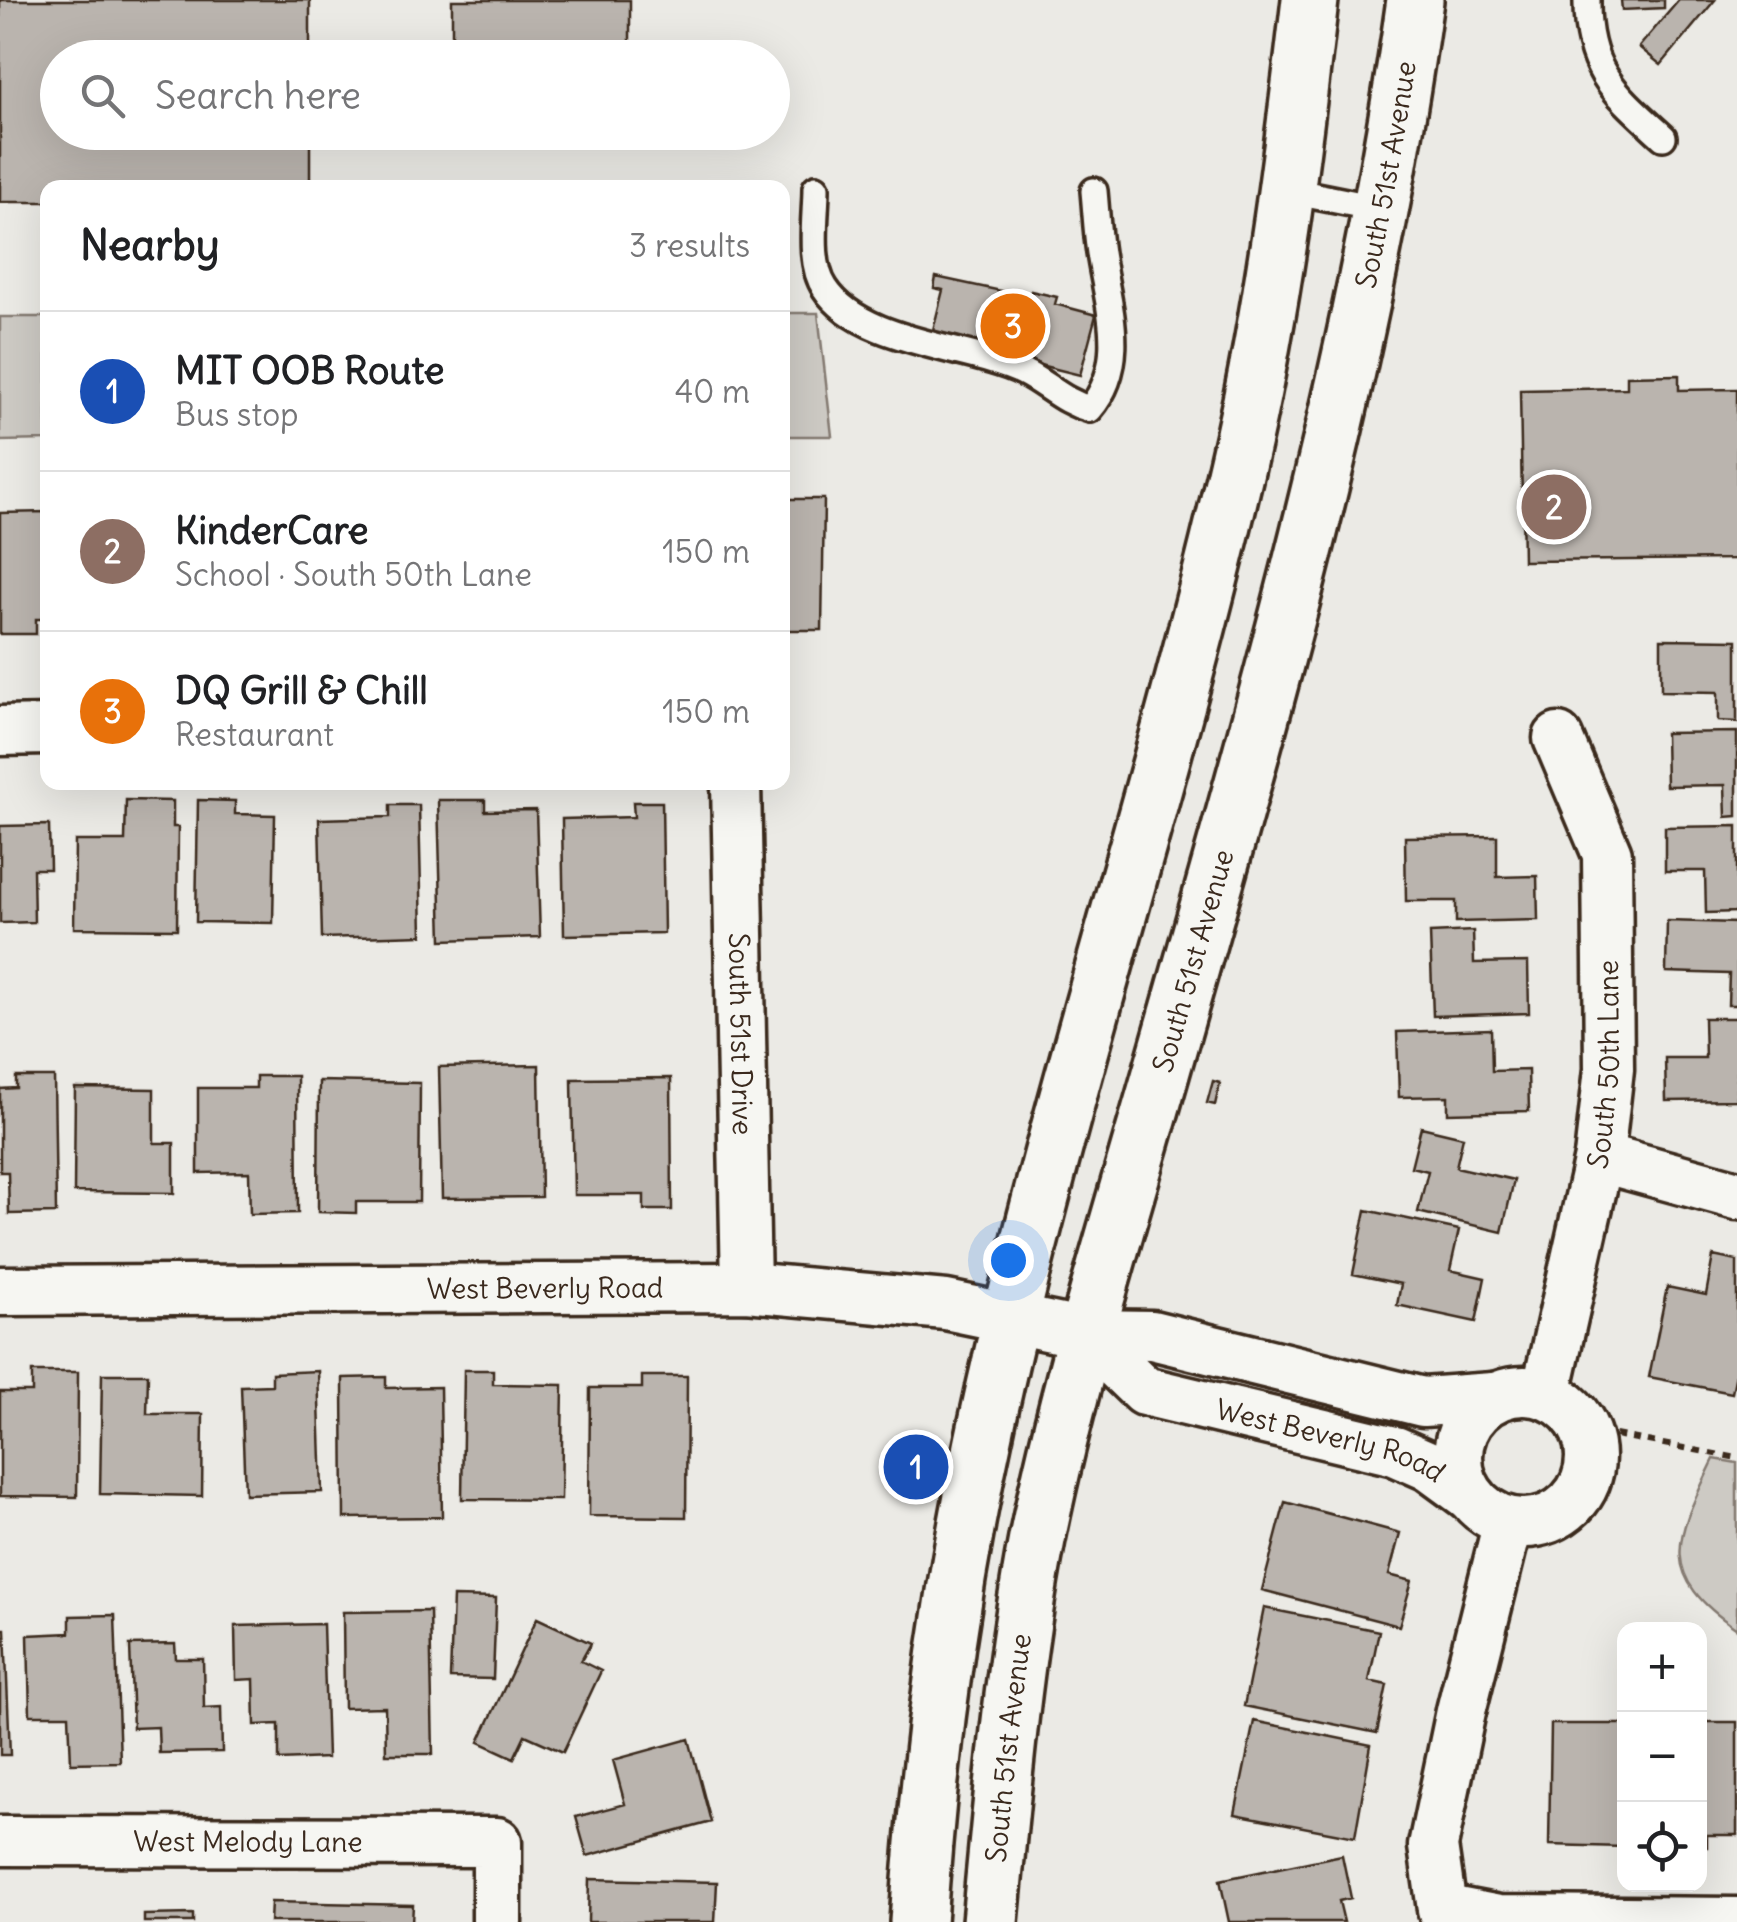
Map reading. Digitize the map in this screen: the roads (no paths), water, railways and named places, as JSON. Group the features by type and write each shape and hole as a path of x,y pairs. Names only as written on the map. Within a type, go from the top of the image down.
{"main road":[{"path":"918,1922 942,1688 964,1542 1011,1316 1219,538 1268,311 1310,0"},
{"name":"South 51st Avenue","path":"990,1922 1024,1613 1085,1334 1260,719 1317,502 1380,210 1414,0"}],"street":[{"path":"0,731 40,730"},
{"name":"South 50th Lane","path":"1546,1393 1599,1157 1609,1068 1607,854 1558,738"},
{"name":"South 51st Drive","path":"736,790 746,1287"},
{"path":"1599,1157 1737,1195"},
{"name":"West Beverly Road","path":"0,1291 746,1287 946,1304 1085,1334 1152,1335 1423,1402 1494,1398"},
{"name":"West Beverly Road","path":"1085,1334 1144,1391 1396,1451 1429,1466 1489,1509"},
{"path":"1519,1390 1546,1393 1562,1402 1584,1429 1591,1461 1580,1492 1570,1505 1541,1521 1489,1509 1461,1479 1458,1441 1478,1408 1494,1398 1519,1390"},
{"path":"1489,1509 1461,1711 1433,1846 1442,1909 1499,1920 1737,1922"},
{"name":"West Melody Lane","path":"0,1842 497,1842 497,1922"}],"lane":[{"path":"1587,0 1595,63 1608,87 1664,137"},
{"path":"816,188 816,258 825,288 852,311 898,336 1021,371 1068,404 1090,410 1102,395 1113,348 1113,302 1100,256 1094,191"},
{"path":"1286,190 1380,210"}],"place":[{"name":"DQ Grill & Chill","path":"1013,326"},
{"name":"KinderCare","path":"1554,507"},
{"name":"MIT OOB Route","path":"916,1467"}]}
